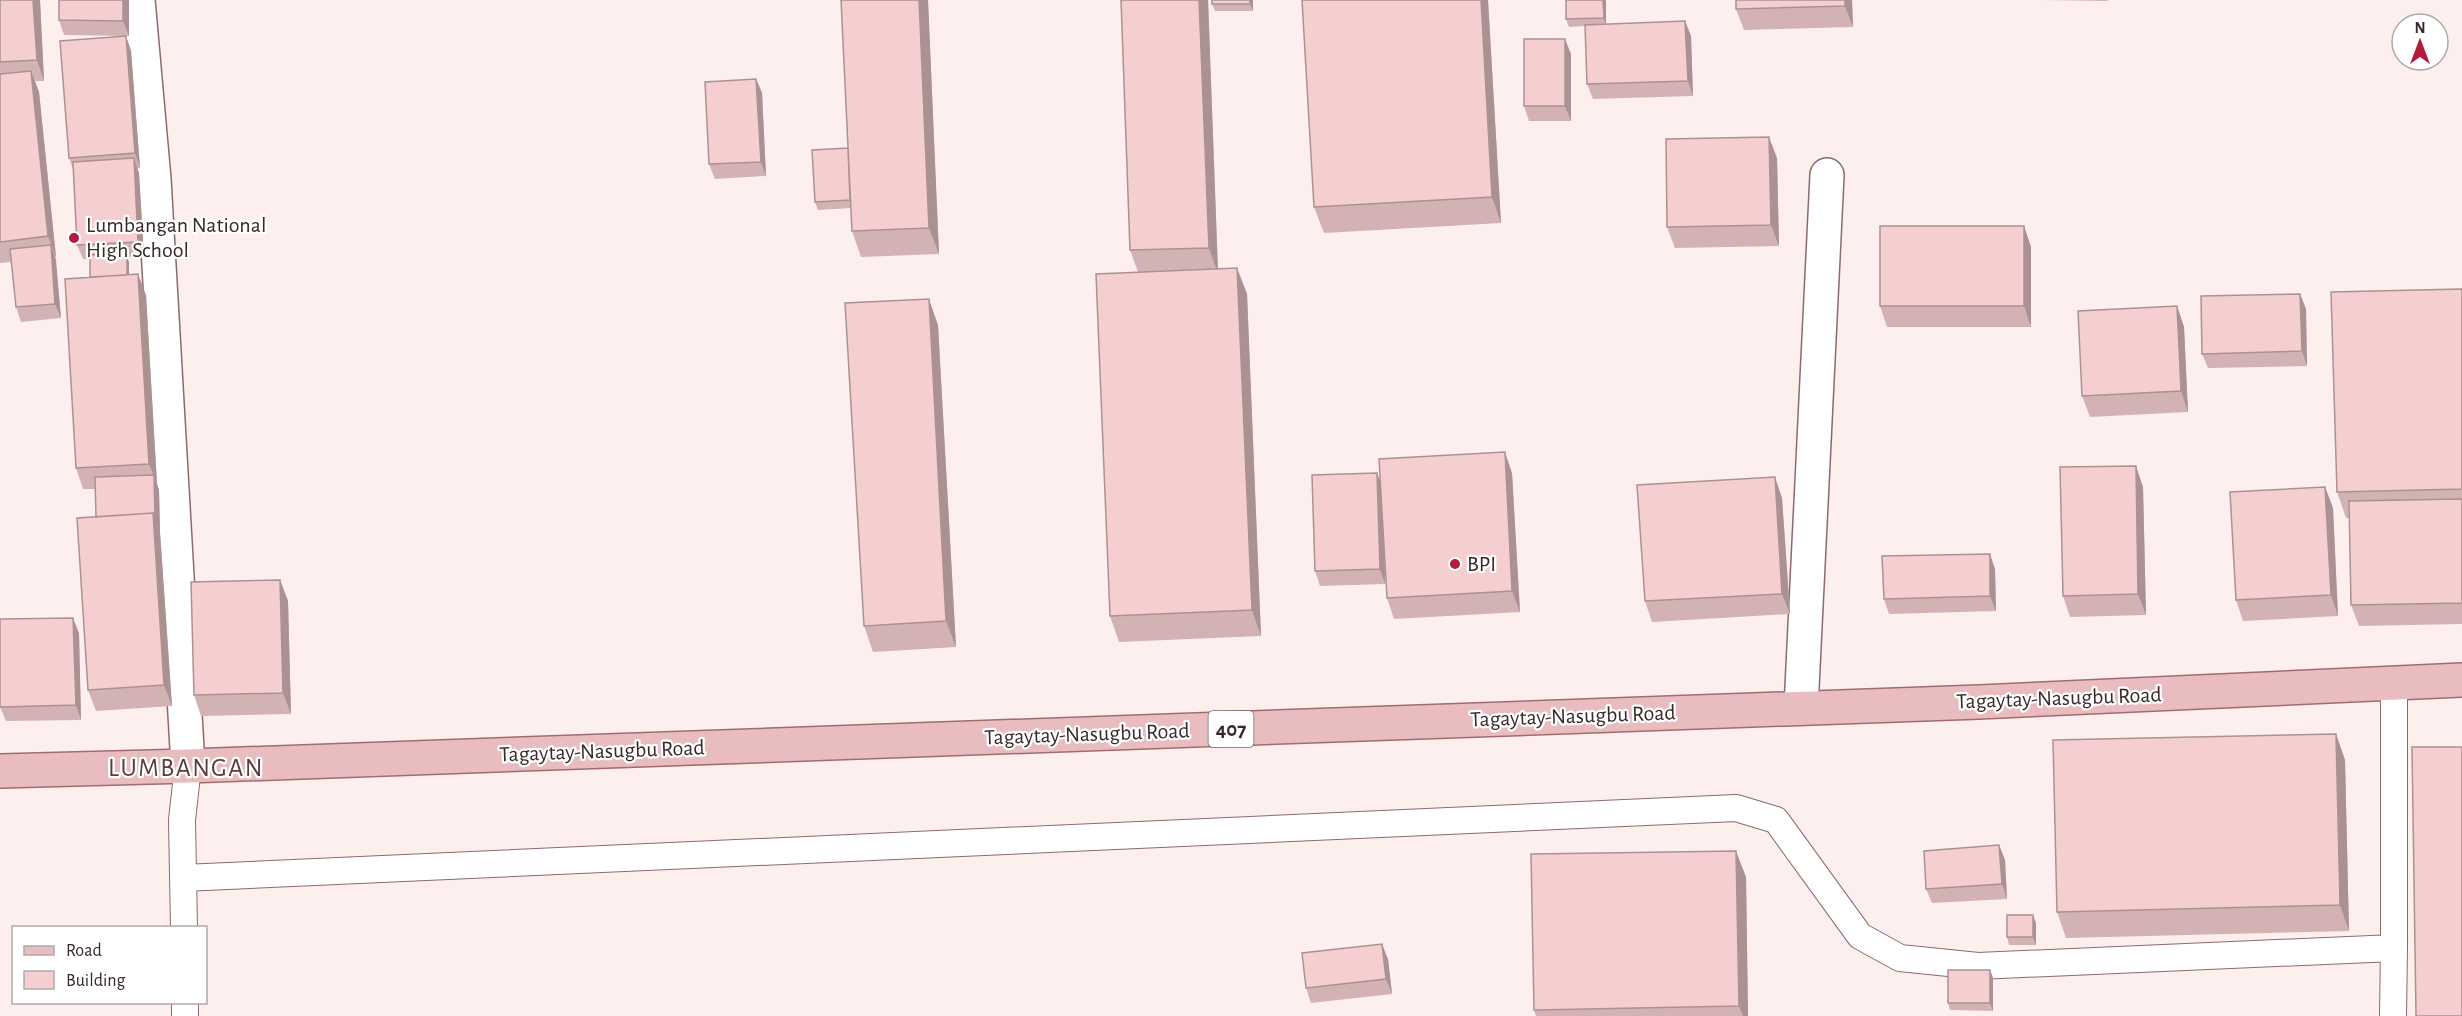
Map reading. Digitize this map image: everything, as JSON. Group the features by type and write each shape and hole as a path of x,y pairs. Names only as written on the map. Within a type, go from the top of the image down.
{"main road":[{"name":"Tagaytay-Nasugbu Road","path":"0,771 1801,708 2462,680"}],"street":[{"path":"138,0 154,179 188,766"},
{"path":"1801,708 1827,175"}],"lane":[{"path":"2393,1016 2394,683"},
{"path":"184,926 182,820 188,766"},
{"path":"183,878 1736,808 1776,820 1860,936 1900,958 1978,966 2394,948"}],"building":[{"path":"0,0 33,0 37,60 0,62"},
{"path":"59,0 123,0 123,21 59,20"},
{"path":"841,0 919,0 929,228 852,231"},
{"path":"1121,0 1199,0 1209,248 1130,250"},
{"path":"1212,0 1250,0 1250,4 1212,4"},
{"path":"1302,0 1481,0 1492,197 1314,207"},
{"path":"1566,0 1603,0 1604,18 1566,19"},
{"path":"1736,0 1845,0 1845,6 1736,9"},
{"path":"1685,21 1688,81 1587,84 1585,25"},
{"path":"126,36 135,153 69,158 60,41"},
{"path":"1524,39 1565,39 1565,106 1524,106"},
{"path":"31,71 48,236 0,242 0,74"},
{"path":"756,79 761,162 709,164 705,82"},
{"path":"1769,137 1771,225 1667,227 1666,139"},
{"path":"848,148 850,200 815,202 812,150"},
{"path":"134,158 138,242 77,245 73,162"},
{"path":"1880,226 2024,226 2024,306 1880,306"},
{"path":"51,245 55,304 16,307 10,249"},
{"path":"90,255 127,255 127,275 90,277"},
{"path":"1237,268 1252,610 1110,616 1096,274"},
{"path":"138,274 149,464 76,468 65,279"},
{"path":"2462,289 2462,489 2337,492 2331,292"},
{"path":"2300,294 2302,351 2202,354 2201,296"},
{"path":"929,299 946,621 864,626 845,303"},
{"path":"2177,306 2181,391 2082,396 2078,311"},
{"path":"1505,452 1512,591 1387,598 1379,459"},
{"path":"2136,466 2138,594 2063,596 2060,467"},
{"path":"1377,473 1380,569 1315,571 1312,475"},
{"path":"154,475 155,518 153,513 96,517 95,477"},
{"path":"1775,477 1782,594 1645,601 1637,485"},
{"path":"2325,487 2331,595 2236,600 2230,492"},
{"path":"2462,499 2462,603 2351,605 2349,501"},
{"path":"153,513 164,685 88,690 77,518"},
{"path":"1990,554 1990,596 1884,599 1882,556"},
{"path":"280,580 283,693 194,695 191,582"},
{"path":"73,618 76,705 0,707 0,619"},
{"path":"2336,734 2340,905 2057,912 2053,740"},
{"path":"2412,747 2462,747 2462,1016 2416,1016"},
{"path":"1999,845 2002,884 1926,889 1924,851"},
{"path":"1736,851 1739,1006 1534,1010 1531,854"},
{"path":"2007,915 2033,915 2033,937 2007,937"},
{"path":"1382,944 1386,979 1306,988 1302,953"},
{"path":"1948,970 1990,970 1990,1003 1948,1003"}],"place":[{"name":"Lumbangan National High School","path":"74,238"},
{"name":"BPI","path":"1455,564"}],"district":[{"name":"LUMBANGAN","path":"186,768"}]}
